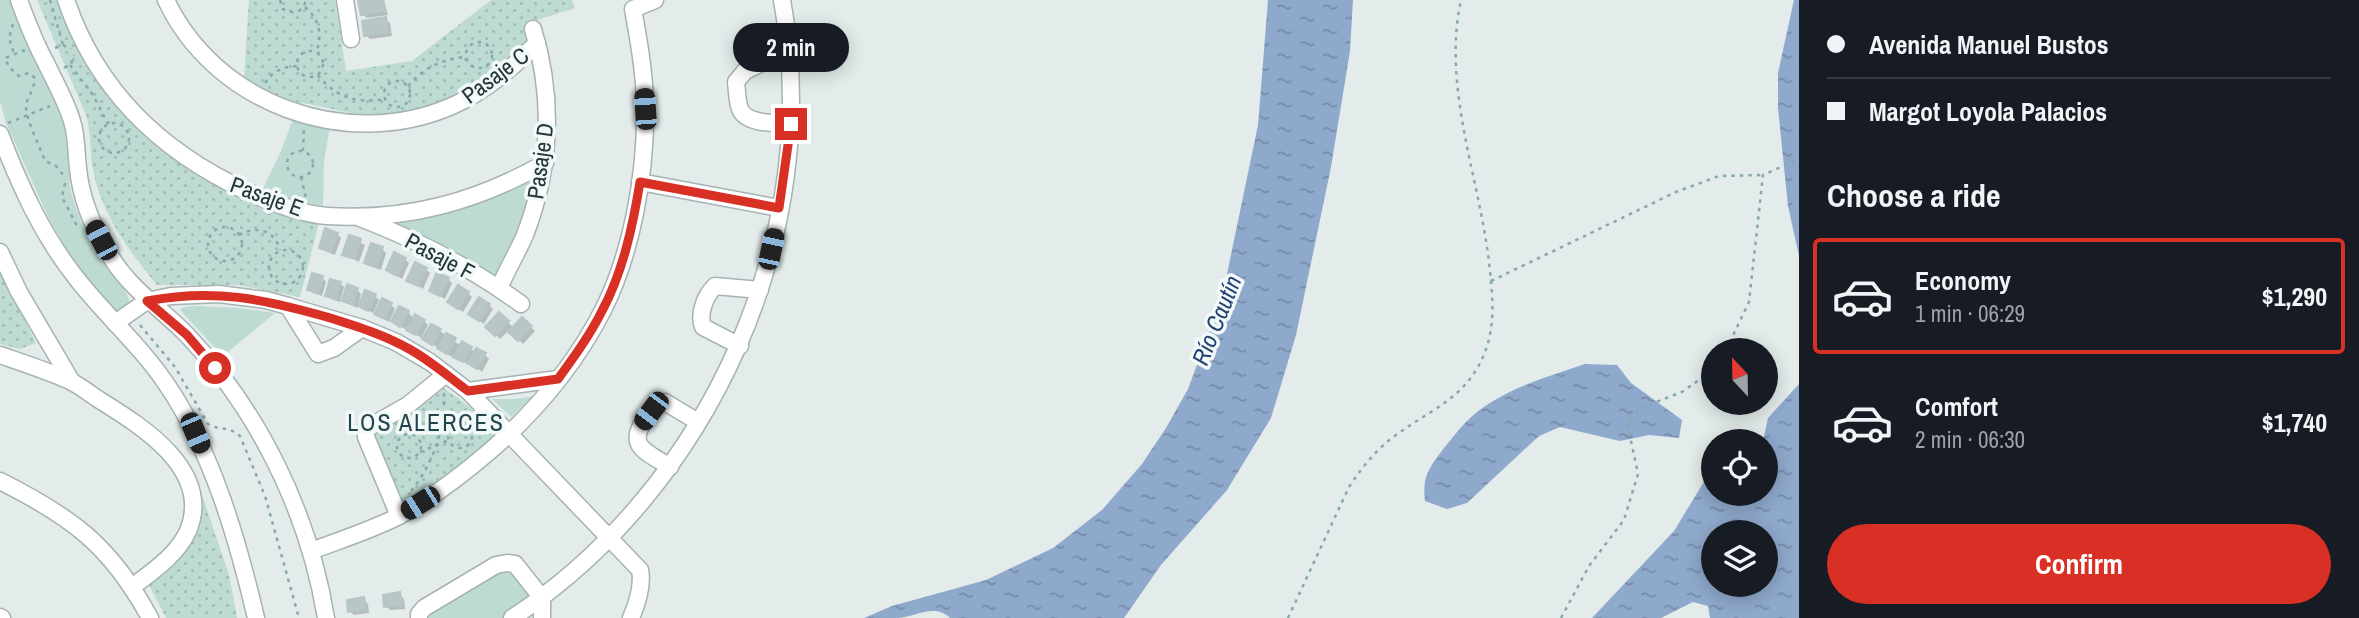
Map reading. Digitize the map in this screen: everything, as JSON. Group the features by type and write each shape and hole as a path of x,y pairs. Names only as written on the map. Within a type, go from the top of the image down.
{"street":[{"path":"19,0 75,131 80,182 90,218 119,270 147,301 187,335 241,403 282,475 310,551 326,618"},
{"name":"Pasaje E","path":"66,0 98,70 118,97 169,146 196,166 222,180 286,207 324,215 354,216 437,208 509,183 545,163"},
{"name":"Pasaje C","path":"166,0 193,43 243,88 278,107 305,116 347,124 382,124 417,118 451,106 483,90 512,68 535,36"},
{"path":"345,0 351,38"},
{"path":"310,551 440,490 510,433 558,379 603,310 622,258 635,209 643,159 645,109 642,58 633,9 655,0"},
{"path":"512,618 542,598 610,538 670,467 740,346 760,290 779,208 791,124 789,50 782,0"},
{"name":"Pasaje D","path":"499,288 524,237 545,163 547,106 535,36"},
{"path":"789,50 745,71 736,82 740,109 744,115 751,119 791,124"},
{"path":"0,134 28,201 51,242 77,279 157,370 183,410 224,505 256,618"},
{"path":"640,182 779,208"},
{"name":"Pasaje F","path":"354,216 418,242 499,288 521,304"},
{"path":"0,252 38,327 72,382"},
{"path":"740,346 703,327 701,314 715,286 760,290"},
{"path":"115,323 147,301 171,296 219,294 266,300 288,306 362,328 413,351 445,381 468,391 640,570 642,578 631,618"},
{"path":"288,306 318,354 334,348 362,328"},
{"path":"0,355 72,382 162,443 173,456 189,485 193,504 188,531 180,545 164,562 132,587"},
{"path":"468,391 558,379"},
{"path":"397,512 366,437 366,429 445,381"},
{"path":"670,467 639,446 636,439 637,430 656,404 665,402 698,422"},
{"path":"0,481 56,510 88,536 113,560 150,618"},
{"path":"419,618 424,608 496,565 507,563 515,564 542,598 542,618"}],"path":[{"path":"50,0 63,46"},
{"path":"279,0 283,9 290,13 298,12 306,0"},
{"path":"1288,618 1349,487 1366,463 1399,432 1449,401 1477,369 1492,330 1494,316 1491,281 1460,95 1456,39 1461,0"},
{"path":"304,6 316,19 319,27 316,53"},
{"path":"14,54 9,44 9,35 16,21"},
{"path":"482,41 489,45 493,53 491,61 485,67 476,68 469,64 466,57 467,48 473,42 482,41"},
{"path":"55,48 70,48 74,54 70,65 63,68"},
{"path":"305,52 316,53 324,63 322,71 308,78 300,73 297,66 299,58 305,52"},
{"path":"408,86 428,68 452,58 466,57"},
{"path":"70,65 93,95 108,124"},
{"path":"261,98 266,80 274,72 297,66"},
{"path":"318,75 333,91 342,96 363,101 385,99"},
{"path":"400,81 408,86 411,93 409,101 403,107 394,108 387,104 385,99 385,88 391,82 400,81"},
{"path":"0,126 64,101"},
{"path":"303,151 305,116"},
{"path":"108,124 121,125 127,130 128,143 119,152 107,151 101,145 100,133 108,124"},
{"path":"303,151 311,156 314,163 312,171 306,177 290,174 287,166 289,158 295,152 303,151"},
{"path":"1491,281 1676,192 1719,176 1763,175 1799,159"},
{"path":"1732,338 1749,302 1763,175"},
{"path":"301,177 310,212"},
{"path":"228,228 239,235 242,247 235,258 223,261 212,254 209,242 216,231 228,228"},
{"path":"239,235 255,229 267,232 276,240 281,252"},
{"path":"281,252 295,253 302,263 300,276 290,284 277,281 270,271 272,258 281,252"},
{"path":"1561,618 1589,566 1624,520 1637,474 1627,422 1643,407 1682,392 1701,379"},
{"path":"397,512 421,478 436,445 443,420 445,381"},
{"path":"455,425 465,425 472,432 471,442 463,448 453,446 449,440 448,432 455,425"},
{"path":"420,452 421,442 414,434 400,437 397,447 402,456 412,458 449,440"}],"green space":[{"path":"0,0 10,0 63,120 73,200 91,243 121,284 129,300 129,307 114,314 106,307 65,247 48,217 6,123 0,101"},
{"path":"37,0 60,0 76,41 101,86 125,115 167,153 200,175 319,222 300,297 238,285 157,285 125,243 101,198 92,164 86,115"},
{"path":"249,0 335,0 346,71 412,61 491,0 572,0 575,8 528,23 531,37 516,54 479,82 458,93 413,109 367,114 291,100 244,79"},
{"path":"294,117 330,125 324,162 323,211 260,195"},
{"path":"539,171 521,227 493,279 384,220"},
{"path":"0,270 36,343 20,349 0,344"},
{"path":"183,307 275,313 223,356 180,310"},
{"path":"439,385 478,415 494,437 441,481 401,502 371,440 374,430"},
{"path":"534,396 511,417 492,399 517,399"},
{"path":"201,492 229,575 237,618 166,618 148,583 180,558 198,525"},
{"path":"509,567 525,582 532,599 503,618 423,618 426,613"}],"water":[{"name":"Río Cautín","path":"1268,0 1353,0 1350,51 1331,167 1296,335 1271,418 1227,490 1161,565 1124,618 950,618 931,611 898,618 864,618 892,606 986,580 1053,548 1102,510 1142,464 1166,428 1188,389 1222,298 1258,125"},
{"path":"1794,0 1799,0 1799,256 1788,206 1778,108 1778,73"},
{"path":"1585,364 1617,365 1631,383 1682,420 1679,438 1649,435 1620,441 1560,427 1539,436 1467,503 1447,509 1425,501 1426,479 1431,467 1459,429 1477,412 1521,387"},
{"path":"1799,384 1799,618 1710,618 1708,606 1693,602 1661,618 1592,618 1674,531 1701,487 1701,506 1778,506 1778,429 1766,429 1768,418 1778,415 1778,407"}],"building":[{"path":"358,0 383,0 385,11 361,15"},
{"path":"386,17 388,32 364,36 362,21"},
{"path":"325,228 338,233 331,252 319,248"},
{"path":"349,235 361,239 355,259 342,255"},
{"path":"371,243 383,247 376,267 364,263"},
{"path":"394,252 406,258 397,276 386,270"},
{"path":"415,262 427,268 418,286 406,281"},
{"path":"437,272 449,278 440,296 429,291"},
{"path":"312,273 323,276 318,293 307,290"},
{"path":"330,279 341,282 336,299 325,296"},
{"path":"347,284 358,288 353,305 342,301"},
{"path":"458,285 469,292 458,309 447,302"},
{"path":"365,290 376,294 368,311 358,306"},
{"path":"479,297 490,304 479,321 468,314"},
{"path":"382,298 392,303 385,319 374,314"},
{"path":"399,306 409,311 400,327 391,321"},
{"path":"499,312 509,321 495,336 485,327"},
{"path":"415,314 425,320 416,335 406,330"},
{"path":"522,317 532,326 518,341 508,332"},
{"path":"431,324 441,329 432,345 422,339"},
{"path":"446,333 456,338 447,354 437,348"},
{"path":"462,341 472,347 463,362 453,357"},
{"path":"476,348 486,353 477,369 467,363"},
{"path":"400,592 402,605 384,607 383,595"},
{"path":"364,597 366,610 348,612 347,600"}],"district":[{"name":"LOS ALERCES","path":"426,422"}],"route":[{"path":"215,368 187,335 147,301 171,296 219,294 243,296 288,306 362,328 396,342 430,362 468,391 558,379 603,310 614,284 640,182 779,208 791,124"}]}
